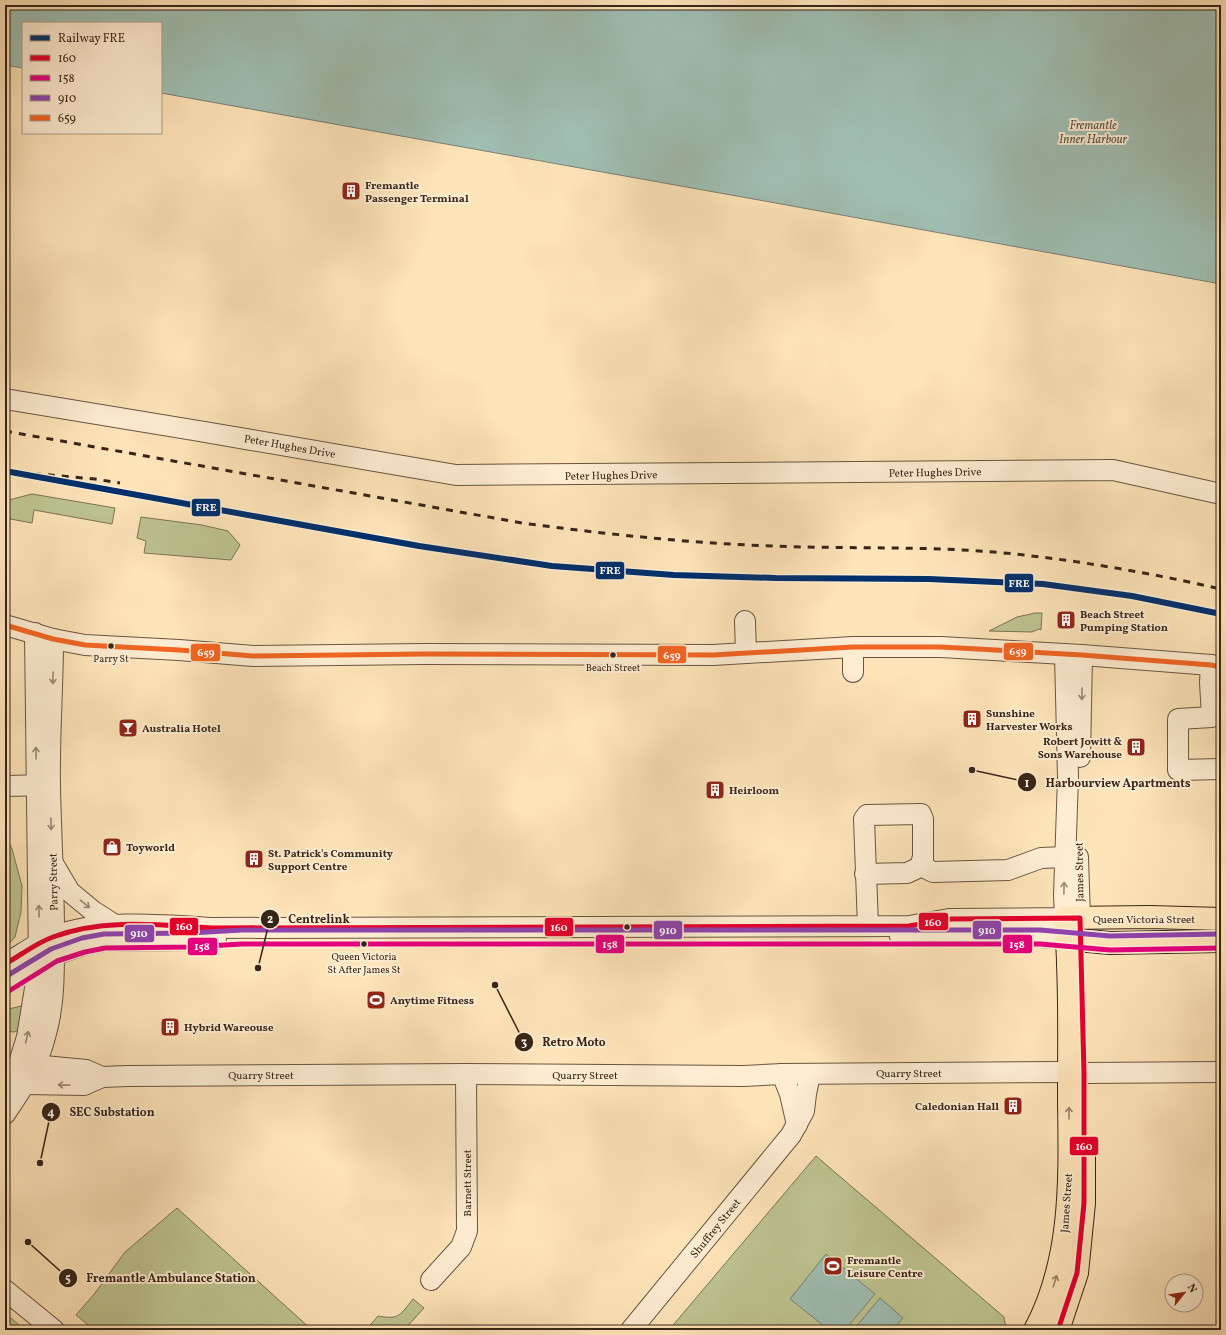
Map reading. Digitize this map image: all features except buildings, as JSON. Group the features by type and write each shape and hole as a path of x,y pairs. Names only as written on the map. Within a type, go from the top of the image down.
{"main road":[{"name":"Queen Victoria Street","path":"1073,929 1150,917 1221,919"},
{"name":"Queen Victoria Street","path":"1073,929 1110,942 1221,941"},
{"name":"James Street","path":"1052,1327 1077,1273 1084,1203 1077,1072 1073,929"}],"street":[{"name":"Peter Hughes Drive","path":"5,399 456,475 1113,470 1221,494"},
{"path":"745,621 746,653"},
{"path":"5,625 44,636 85,645 253,656 416,654 713,655 853,647 941,647 1074,654 1216,666 1210,682 1217,716 1178,718 1178,770 1221,769"},
{"name":"Parry Street","path":"44,636 43,786 47,950"},
{"path":"853,647 853,672"},
{"name":"James Street","path":"1073,929 1064,894 1074,654"},
{"name":"James Street","path":"1073,929 1078,850 1082,691 1074,654"},
{"path":"5,786 43,786"},
{"name":"Parry Street","path":"5,1114 12,1084 27,1064 27,1037 47,950 53,863 43,786"},
{"path":"868,926 865,874 865,817 870,814 921,814 923,818 928,866"},
{"path":"865,874 907,873 920,867 928,866 1008,870 1041,858 1065,858"},
{"path":"53,863 70,892 93,911 115,925"},
{"name":"Queen Victoria Street","path":"47,950 78,928 115,925 212,928 909,926 949,919 1073,929"},
{"name":"Queen Victoria Street","path":"47,950 104,941 190,940 242,937 1040,937 1073,929"},
{"path":"5,964 47,950"},
{"path":"5,985 47,950"},
{"name":"Quarry Street","path":"27,1064 86,1070 102,1077"},
{"name":"Quarry Street","path":"12,1084 84,1085 102,1077 466,1074 744,1076 782,1074 1221,1072"},
{"name":"Barnett Street","path":"431,1280 461,1247 467,1231 466,1074"},
{"path":"782,1074 790,1094 796,1125"},
{"name":"Shuffrey Street","path":"631,1330 786,1141 804,1111 810,1074"},
{"path":"5,1290 54,1330"}],"green space":[{"path":"32,494 115,508 112,524 34,510 32,523 5,518 5,501"},
{"path":"141,517 202,525 228,531 240,545 231,560 144,553 146,541 137,538"},
{"path":"1042,613 1041,630 1039,629 1032,632 989,631 1017,617"},
{"path":"5,834 12,849 22,886 21,912 15,937 5,948"},
{"path":"21,1006 26,1011 19,1030 14,1032 5,1031 5,1010"},
{"name":"Fremantle Leisure Centre","path":"816,1156 1004,1317 1006,1330 669,1330"},
{"path":"177,1208 312,1330 94,1330 76,1315 95,1293 125,1252"},
{"path":"413,1299 424,1308 404,1330 366,1330 378,1316 395,1317 399,1315"},
{"path":"5,1313 25,1330 5,1330"}],"water":[{"name":"Fremantle Inner Harbour","path":"5,5 1221,5 1221,284 162,93 162,22 22,22 22,68 5,65"},
{"path":"826,1254 875,1294 845,1330 829,1330 790,1299"},
{"path":"880,1298 903,1318 892,1330 857,1330 855,1328"}],"railway":[{"path":"5,431 522,523 709,543 800,547 938,549 994,552 1051,558 1108,567 1221,589"},
{"path":"6,471 95,479 120,483"}],"rail line":[{"name":"FRE","path":"5,471 419,546 552,566 674,575 776,578 929,579 1043,584 1132,596 1221,614"}],"transit line":[{"name":"659","path":"5,625 53,639 85,645 253,656 424,654 713,655 853,647 941,647 1082,655 1221,667"},
{"name":"160","path":"5,964 53,937 72,931 92,927 132,924 212,928 909,926 949,919 1080,918 1084,1073 1084,1203 1077,1273 1058,1330"},
{"name":"910","path":"5,977 51,949 82,938 104,934 190,933 242,930 1040,930 1110,936 1221,934"},
{"name":"158","path":"9,991 57,961 85,952 105,948 190,947 242,944 1040,944 1110,950 1221,948"}],"place":[{"name":"Fremantle Passenger Terminal","path":"351,191"},
{"name":"Beach Street Pumping Station","path":"1066,620"},
{"name":"Parry St","path":"111,646"},
{"name":"Beach Street","path":"613,655"},
{"name":"Sunshine Harvester Works","path":"972,719"},
{"name":"Australia Hotel","path":"128,728"},
{"name":"Robert Jowitt & Sons Warehouse","path":"1136,747"},
{"name":"Harbourview Apartments","path":"972,770"},
{"name":"Heirloom","path":"715,790"},
{"name":"Toyworld","path":"112,847"},
{"name":"St. Patrick's Community Support Centre","path":"254,859"},
{"name":"Queen Victoria St After James St","path":"364,944"},
{"name":"Centrelink","path":"258,968"},
{"name":"Retro Moto","path":"495,985"},
{"name":"Anytime Fitness","path":"376,1000"},
{"name":"Hybrid Wareouse","path":"170,1027"},
{"name":"Caledonian Hall","path":"1013,1106"},
{"name":"SEC Substation","path":"40,1163"},
{"name":"Fremantle Ambulance Station","path":"28,1242"},
{"name":"Fremantle Leisure Centre","path":"833,1266"}]}
